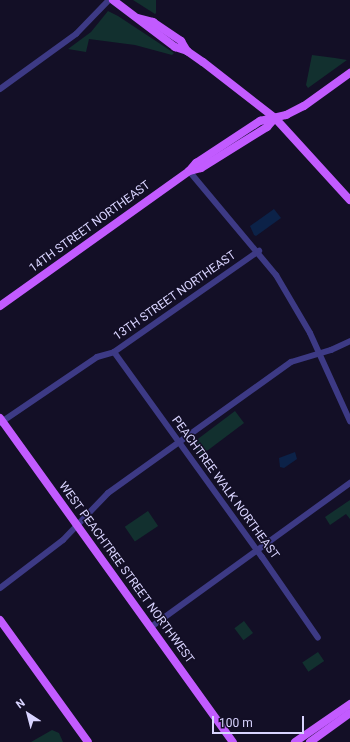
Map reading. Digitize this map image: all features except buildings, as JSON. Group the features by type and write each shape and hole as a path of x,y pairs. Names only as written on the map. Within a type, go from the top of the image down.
{"main road":[{"path":"114,0 138,18 147,28 175,47 187,51 274,118 350,200"},
{"name":"14TH STREET NORTHEAST","path":"0,310 3,304 189,171 201,168 267,127 274,118 300,108 349,75"},
{"name":"WEST PEACHTREE STREET NORTHWEST","path":"1,421 233,742"},
{"path":"0,620 88,742"},
{"path":"295,742 350,704"},
{"path":"310,742 350,713"}],"street":[{"path":"0,89 76,34 109,0"},
{"path":"189,171 259,251 276,275 320,353 350,421"},
{"name":"13TH STREET NORTHEAST","path":"1,421 97,357 114,352 259,251"},
{"path":"0,588 63,540 108,493 292,362 350,341"},
{"name":"PEACHTREE WALK NORTHEAST","path":"114,352 258,550 318,638"},
{"path":"150,628 350,483"}],"green space":[{"path":"133,0 156,0 156,13 155,14"},
{"path":"108,11 174,53 172,55 135,45 89,39 86,52 68,49 91,32"},
{"path":"312,55 347,60 308,88 306,85"},
{"path":"235,411 244,423 201,455 192,443"},
{"path":"350,500 350,519 346,514 330,525 325,517"},
{"path":"148,511 158,526 135,542 125,527"},
{"path":"244,621 253,633 243,640 234,628"},
{"path":"318,652 324,661 308,672 302,663"},
{"path":"52,730 59,733 63,742 31,742"}],"water":[{"path":"274,209 281,218 256,236 254,235 250,226"},
{"path":"295,452 297,459 284,468 280,467 279,458"}]}
